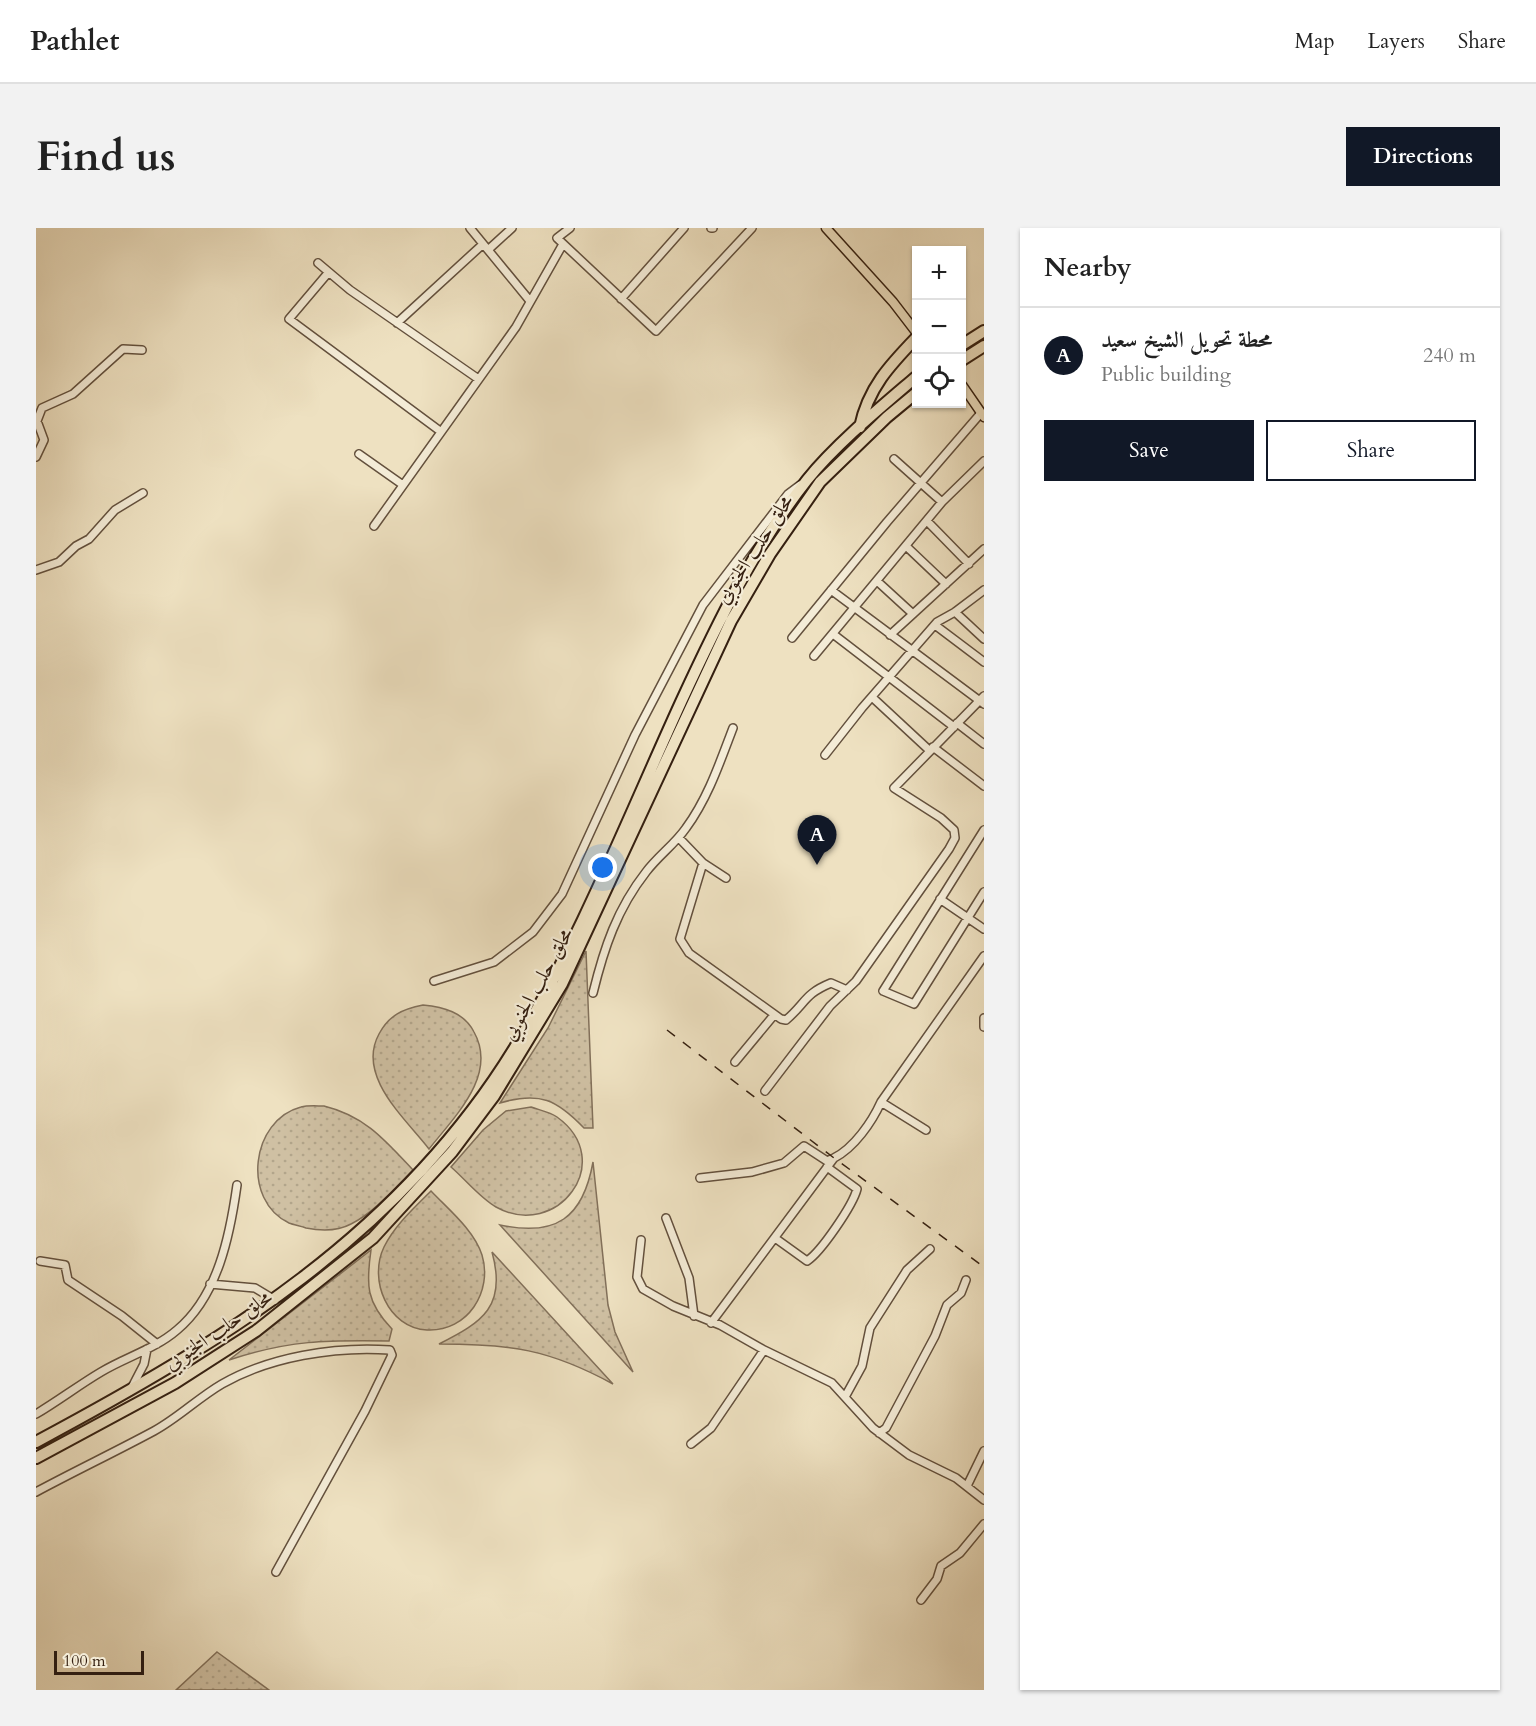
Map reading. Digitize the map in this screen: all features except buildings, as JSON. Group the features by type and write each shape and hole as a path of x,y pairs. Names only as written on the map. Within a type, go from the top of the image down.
{"highway":[{"path":"966,342 984,331"},
{"path":"860,427 865,405 872,389 912,343"},
{"path":"966,357 984,346"},
{"name":"محلق حلب الجنوبي","path":"36,1442 130,1392 275,1300 356,1235 404,1188 469,1112 514,1049 578,926 720,617 760,546 809,477 860,427 912,382"},
{"name":"محلق حلب الجنوبي","path":"36,1458 175,1383 256,1331 373,1238 452,1152 494,1096 562,984 731,621 770,555 820,482 887,417 912,396"}],"main road":[{"path":"826,228 893,302 912,327"},
{"path":"966,391 982,415"}],"street":[{"path":"470,228 530,301"},
{"path":"398,323 486,247 512,228"},
{"path":"570,228 556,238 656,331 752,228"},
{"path":"621,299 684,228"},
{"path":"374,526 477,378 516,327 563,244"},
{"path":"318,263 328,273 477,378"},
{"path":"328,273 289,319 440,430"},
{"path":"36,457 40,440 37,420 42,408 73,394 123,349 142,350"},
{"path":"792,639 920,483 982,415"},
{"path":"359,454 403,485"},
{"path":"894,459 942,502"},
{"path":"814,656 942,502 984,461"},
{"path":"434,981 494,962 533,932 562,894 636,735 703,606 788,494 809,477"},
{"path":"36,570 59,562 76,546 89,539 115,510 143,493"},
{"path":"927,520 969,564"},
{"path":"906,546 946,584"},
{"path":"890,635 984,549"},
{"path":"877,581 913,615"},
{"path":"765,1091 830,1006 847,990 955,838 954,830 941,818 894,788 982,700 913,652 831,590"},
{"path":"825,755 862,708 891,678 935,625 984,590"},
{"path":"955,612 982,634"},
{"path":"935,625 984,662"},
{"path":"833,634 984,744"},
{"path":"873,698 931,749 984,786"},
{"path":"592,993 608,935 623,905 647,871 679,838 713,779 733,728"},
{"path":"984,830 883,991 914,1004 984,892"},
{"path":"679,838 703,862 726,878"},
{"path":"703,862 680,939 689,953 774,1015 786,1020 806,996 831,983 847,990"},
{"path":"940,899 984,929"},
{"path":"700,1178 752,1172 784,1163 804,1146 827,1161 843,1154 874,1117 881,1102 984,956"},
{"path":"735,1062 774,1015"},
{"path":"984,1018 984,1027"},
{"path":"881,1102 926,1130"},
{"path":"711,1323 834,1158"},
{"path":"775,1238 807,1261 822,1244 848,1208 857,1189 827,1167"},
{"path":"36,1414 100,1372 157,1344 177,1331 195,1312 210,1284 231,1224 237,1185"},
{"path":"666,1218 689,1278 694,1316"},
{"path":"641,1240 637,1271 639,1284 673,1306 832,1383 879,1432 909,1455 967,1486 984,1500"},
{"path":"844,1397 862,1366 870,1328 907,1270 930,1249"},
{"path":"40,1260 65,1265 68,1280 157,1344"},
{"path":"879,1432 886,1428 935,1336 947,1305 961,1293 966,1280"},
{"path":"210,1284 255,1288 275,1300"},
{"path":"130,1392 144,1364 147,1349"},
{"path":"36,1491 155,1431 211,1391 243,1374 289,1360 343,1351 390,1350 392,1354 365,1411 276,1572"},
{"path":"691,1444 711,1428 764,1350"},
{"path":"967,1486 984,1451"},
{"path":"921,1600 937,1579 941,1566 960,1553 984,1524"}],"shaded area":[{"path":"586,951 593,1128 584,1128 565,1111 547,1100 526,1098 500,1103 548,1028"},
{"path":"423,1005 445,1009 459,1015 470,1025 480,1048 481,1064 477,1079 461,1109 429,1149 386,1096 378,1081 374,1065 374,1050 379,1034 387,1022 403,1011"},
{"path":"304,1106 324,1106 338,1110 363,1123 383,1139 413,1170 360,1219 341,1228 323,1230 289,1223 274,1212 264,1197 259,1180 258,1161 271,1127 284,1115"},
{"path":"531,1107 557,1117 574,1135 582,1154 581,1174 572,1191 558,1205 540,1213 519,1215 490,1203 451,1167 483,1130 506,1111"},
{"path":"593,1162 608,1305 615,1332 633,1372 500,1225 537,1228 564,1219 574,1210 582,1197"},
{"path":"431,1191 460,1220 473,1237 482,1255 484,1282 474,1307 465,1317 442,1329 427,1330 413,1327 392,1312 380,1287 378,1274 380,1260 388,1239 405,1217"},
{"path":"371,1250 370,1292 377,1310 392,1329 389,1341 290,1345 229,1360"},
{"path":"492,1252 613,1384 569,1363 529,1351 487,1345 439,1344 468,1328 488,1310 496,1286"},
{"path":"217,1652 269,1690 176,1690"}],"railway":[{"path":"667,1030 834,1158 984,1267"}],"place":[{"name":"محطة تحويل الشيخ سعيد","path":"817,865"}]}
